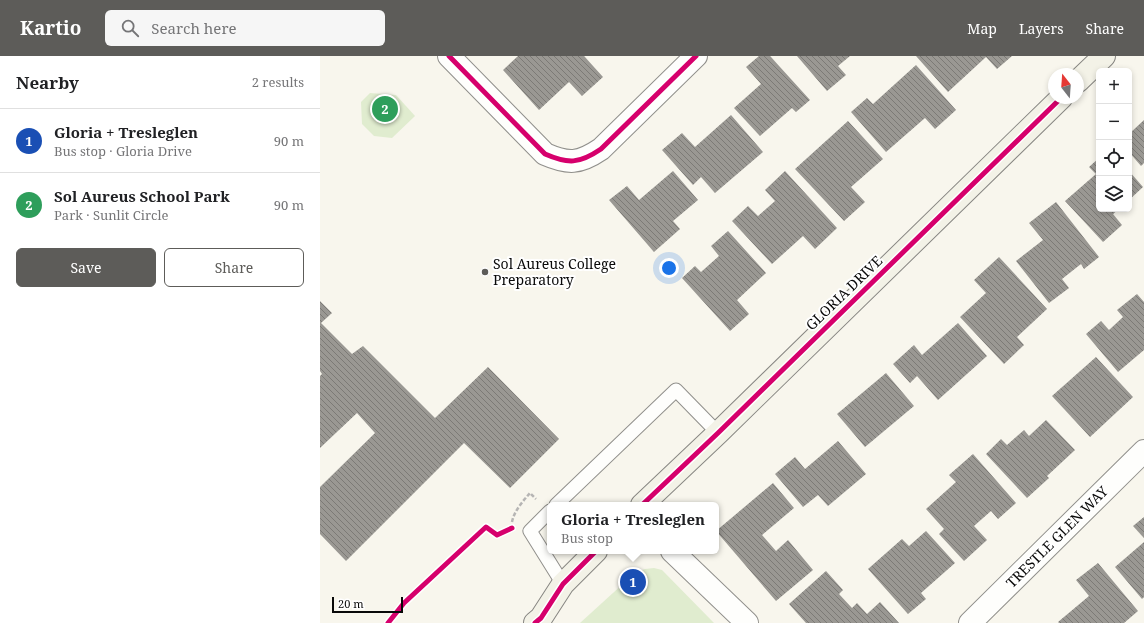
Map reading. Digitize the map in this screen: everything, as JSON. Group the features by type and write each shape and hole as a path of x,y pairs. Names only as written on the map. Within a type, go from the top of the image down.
{"street":[{"path":"449,56 545,154 561,161 577,161 590,157 601,149 696,56"},
{"path":"1084,75 1104,56"},
{"name":"GLORIA DRIVE","path":"645,502 1055,104"},
{"name":"TRESTLE GLEN WAY","path":"970,623 1144,451"},
{"path":"541,621 563,584 593,554"},
{"path":"675,554 747,623"}],"lane":[{"path":"559,502 676,390 718,432"},
{"path":"547,514 530,531 563,584"}],"path":[{"path":"512,528 513,517 522,502 530,493"}],"green space":[{"path":"370,93 396,95 415,116 392,138 374,136 362,124 361,102"},
{"path":"654,568 662,570 714,623 580,623 636,572"}],"building":[{"path":"518,56 584,56 603,77 582,96 569,82 539,110 503,70"},
{"path":"759,56 770,56 810,100 796,112 792,108 760,136 734,108 761,84 746,67"},
{"path":"797,56 850,56 838,66 846,75 827,91"},
{"path":"916,56 1012,56 997,69 986,57 948,92"},
{"path":"916,65 956,110 935,129 925,118 886,152 851,112 867,98 873,104"},
{"path":"731,115 763,152 715,193 701,177 693,185 662,150 682,133 695,147"},
{"path":"1144,120 1144,163 1141,166 1132,156 1132,131"},
{"path":"848,121 883,159 851,187 865,202 844,221 795,169"},
{"path":"1096,161 1096,174 1089,167"},
{"path":"673,171 698,200 673,221 680,229 654,252 609,200 627,186 639,200"},
{"path":"785,171 837,228 815,249 803,236 772,264 732,221 748,206 758,216 775,201 765,190"},
{"path":"1096,174 1096,212 1115,212 1113,214 1122,225 1103,242 1065,201"},
{"path":"1132,174 1143,187 1132,197"},
{"path":"1056,202 1099,257 1084,269 1081,264 1062,279 1069,288 1049,303 1016,261 1043,240 1029,223"},
{"path":"728,231 766,273 737,300 749,314 730,331 682,278 695,266 701,272 719,256 711,246"},
{"path":"999,257 1047,309 1017,337 1024,345 1004,364 960,317 986,293 974,280"},
{"path":"1137,294 1144,302 1144,350 1118,372 1086,334 1101,321 1109,330 1123,317 1117,310"},
{"path":"320,301 332,313 321,323 352,354 363,346 435,418 488,367 559,439 510,488 464,443 346,561 320,534 320,487 375,433 357,413 320,448 320,376 322,374 320,371"},
{"path":"958,323 987,356 938,400 917,376 910,383 893,364 914,345 922,355"},
{"path":"1096,357 1133,397 1090,437 1052,396"},
{"path":"886,373 914,406 865,447 837,414"},
{"path":"1046,420 1075,450 1047,476 1049,478 1027,498 986,454 1001,439 1007,445 1024,430 1029,436"},
{"path":"838,441 866,474 828,506 818,495 803,507 775,474 795,457 805,469"},
{"path":"973,454 1016,503 998,519 991,511 974,526 987,540 964,561 939,534 944,529 926,509 956,482 949,475"},
{"path":"773,483 794,508 762,535 776,551 788,540 813,570 776,601 719,534 719,528"},
{"path":"1144,517 1144,538 1133,526"},
{"path":"926,531 955,563 921,593 926,599 908,614 868,569 902,539 909,546"},
{"path":"1144,542 1144,597 1142,599 1115,567"},
{"path":"1098,563 1138,611 1124,623 1059,623 1058,622 1089,596 1076,580"},
{"path":"826,571 843,590 839,594 852,608 857,603 867,614 880,602 899,623 806,623 789,604"}],"cycle path":[{"path":"449,56 545,154 567,161 586,158 601,149 696,56"},
{"path":"645,502 718,433 1055,104"},
{"path":"388,623 404,603 486,527 497,535 512,528"},
{"path":"535,623 541,618 563,584 593,554"}],"place":[{"name":"Sol Aureus School Park","path":"385,109"},
{"name":"Sol Aureus College Preparatory","path":"485,272"},
{"name":"Gloria + Tresleglen","path":"633,582"}]}
